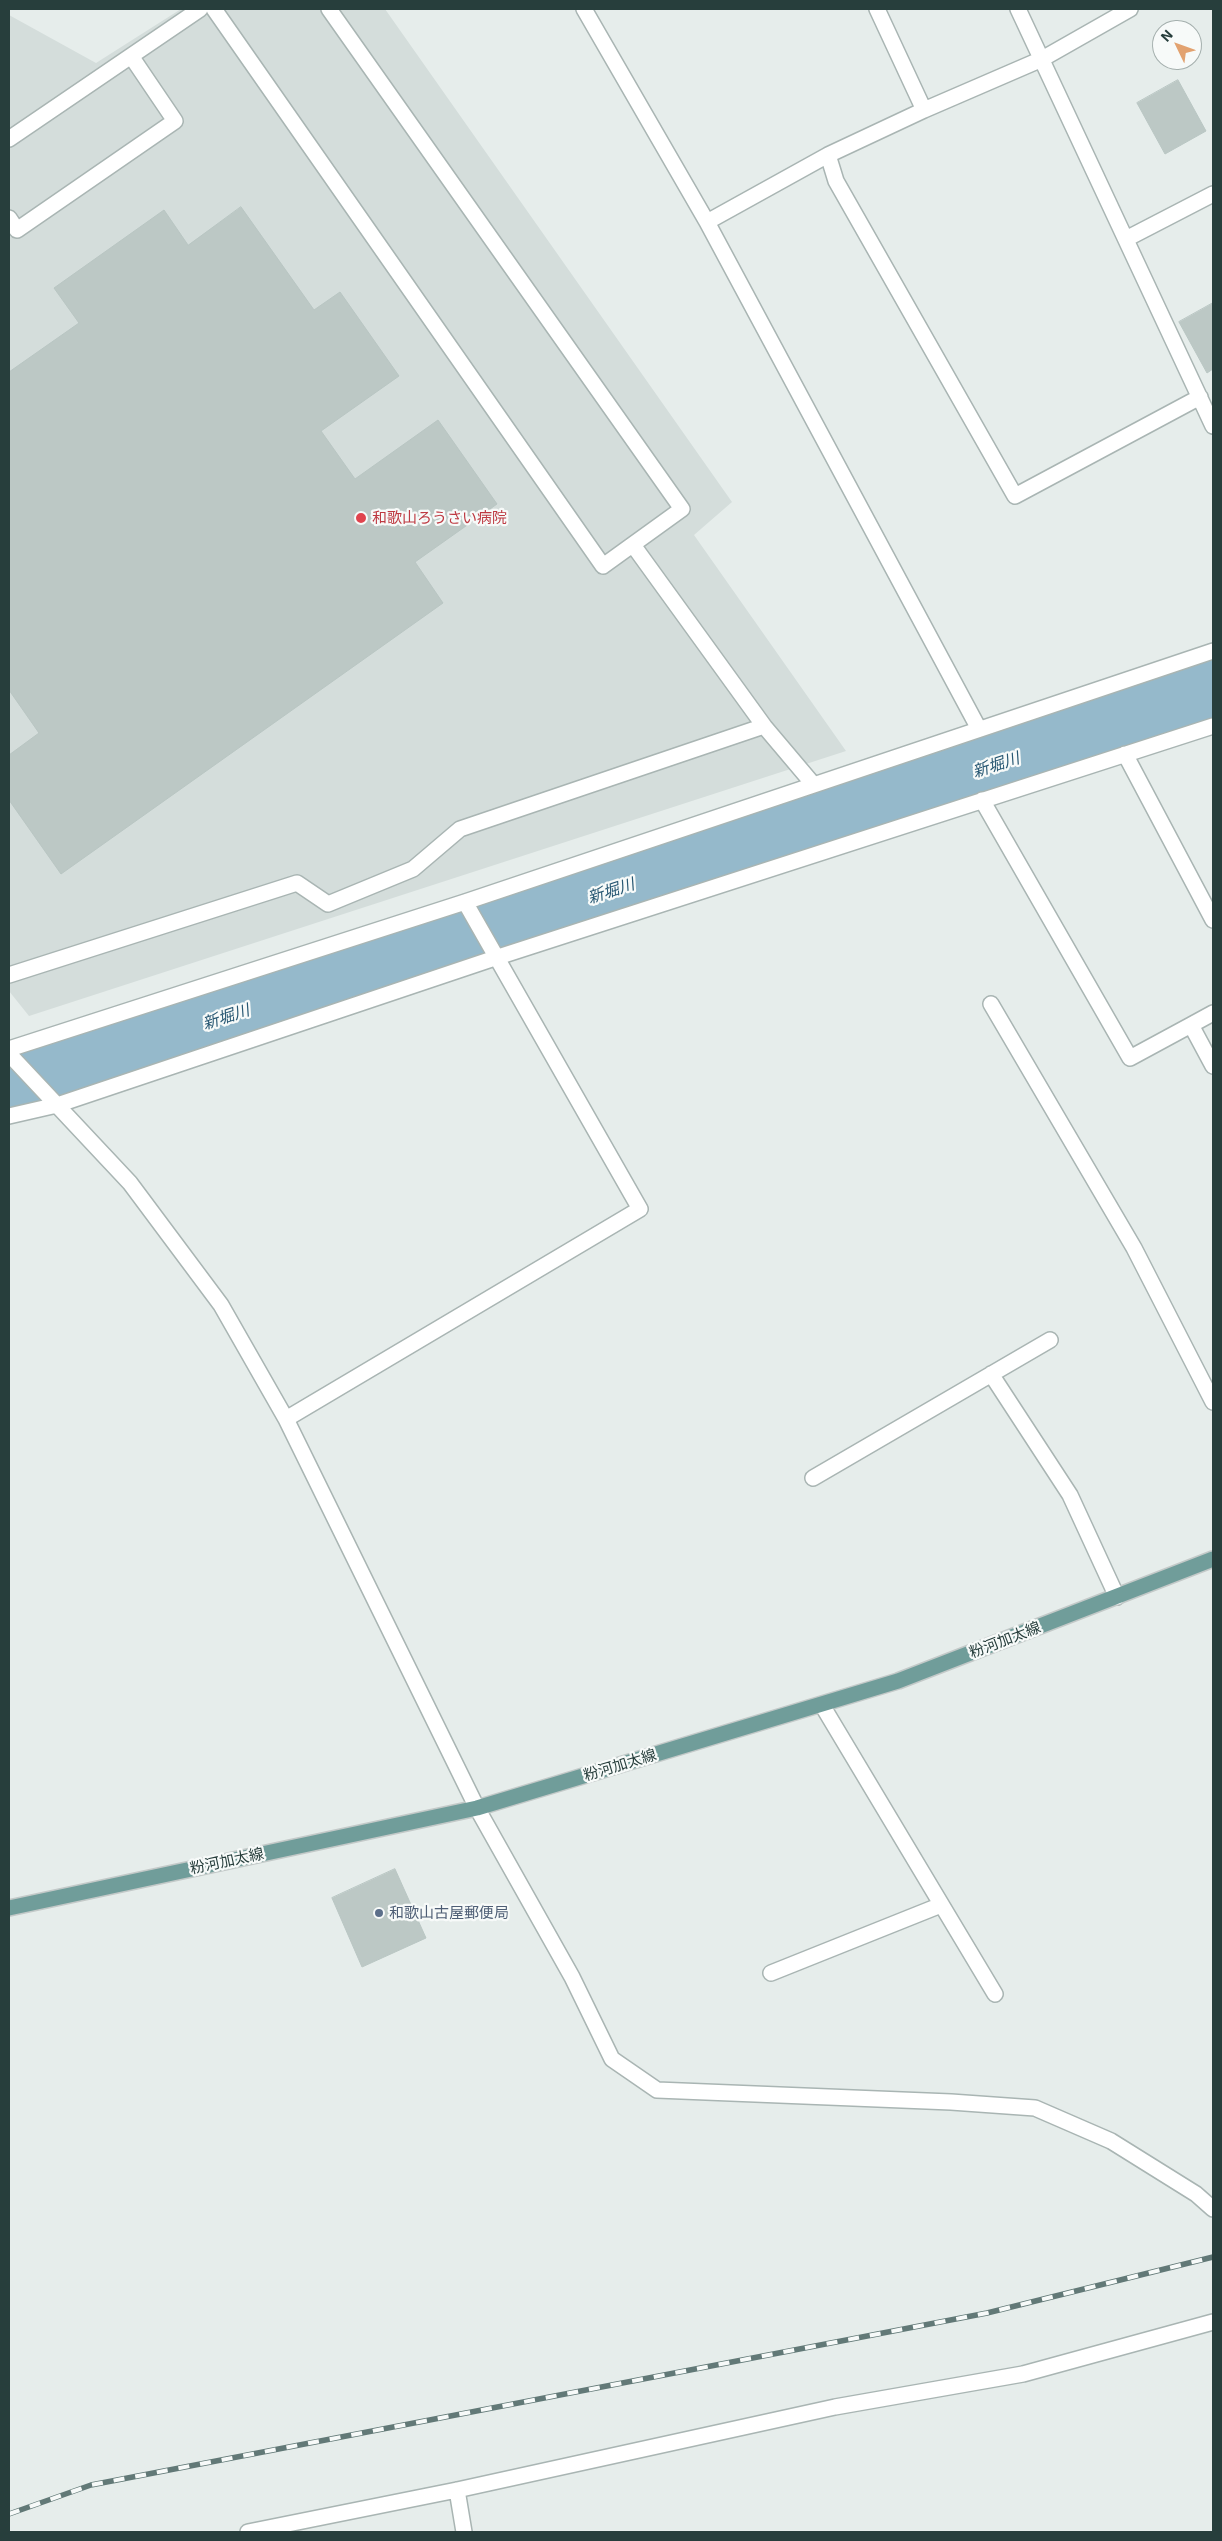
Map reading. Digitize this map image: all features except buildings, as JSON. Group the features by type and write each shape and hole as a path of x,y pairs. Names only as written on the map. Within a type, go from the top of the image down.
{"main road":[{"name":"粉河加太線","path":"9,1908 477,1808 898,1681 1213,1559"}],"street":[{"path":"9,139 200,9"},
{"path":"214,9 603,566 682,509 329,9"},
{"path":"584,9 707,222 979,729"},
{"path":"877,9 924,110"},
{"path":"1018,9 1213,426"},
{"path":"707,222 828,156 924,110 1042,59 1130,9"},
{"path":"9,218 17,230 176,121 131,56"},
{"path":"828,156 836,181 1015,496 1200,397"},
{"path":"1126,239 1213,194"},
{"path":"633,545 764,726 813,784"},
{"path":"9,1049 465,902 1213,651"},
{"path":"9,975 297,884 328,904 413,869 460,829 764,726"},
{"path":"9,1116 57,1105 498,957 1213,726"},
{"path":"1125,754 1213,920"},
{"path":"982,800 1130,1058 1213,1013"},
{"path":"286,1419 640,1209 465,902"},
{"path":"992,1004 1134,1248 1213,1402"},
{"path":"1191,1025 1213,1066"},
{"path":"9,1054 130,1183 221,1305 286,1419 477,1808 572,1977 612,2058 656,2090 941,2101 1035,2108 1111,2141 1196,2194 1213,2209"},
{"path":"813,1478 1050,1340"},
{"path":"991,1374 1070,1495 1117,1597"},
{"path":"822,1705 995,1994"},
{"path":"771,1973 941,1905"},
{"path":"248,2532 457,2490 835,2407 1024,2374 1213,2322"},
{"path":"457,2490 464,2532"}],"shaded area":[{"name":"和歌山ろうさい病院","path":"181,9 385,9 732,502 694,535 846,751 29,1016 9,991 9,15 96,63"}],"waterway":[{"name":"新堀川","path":"9,1088 1213,693"}],"railway":[{"path":"9,2514 91,2485 987,2313 1213,2257"}],"place":[{"name":"和歌山ろうさい病院","path":"361,518"},
{"name":"和歌山古屋郵便局","path":"379,1913"}]}
